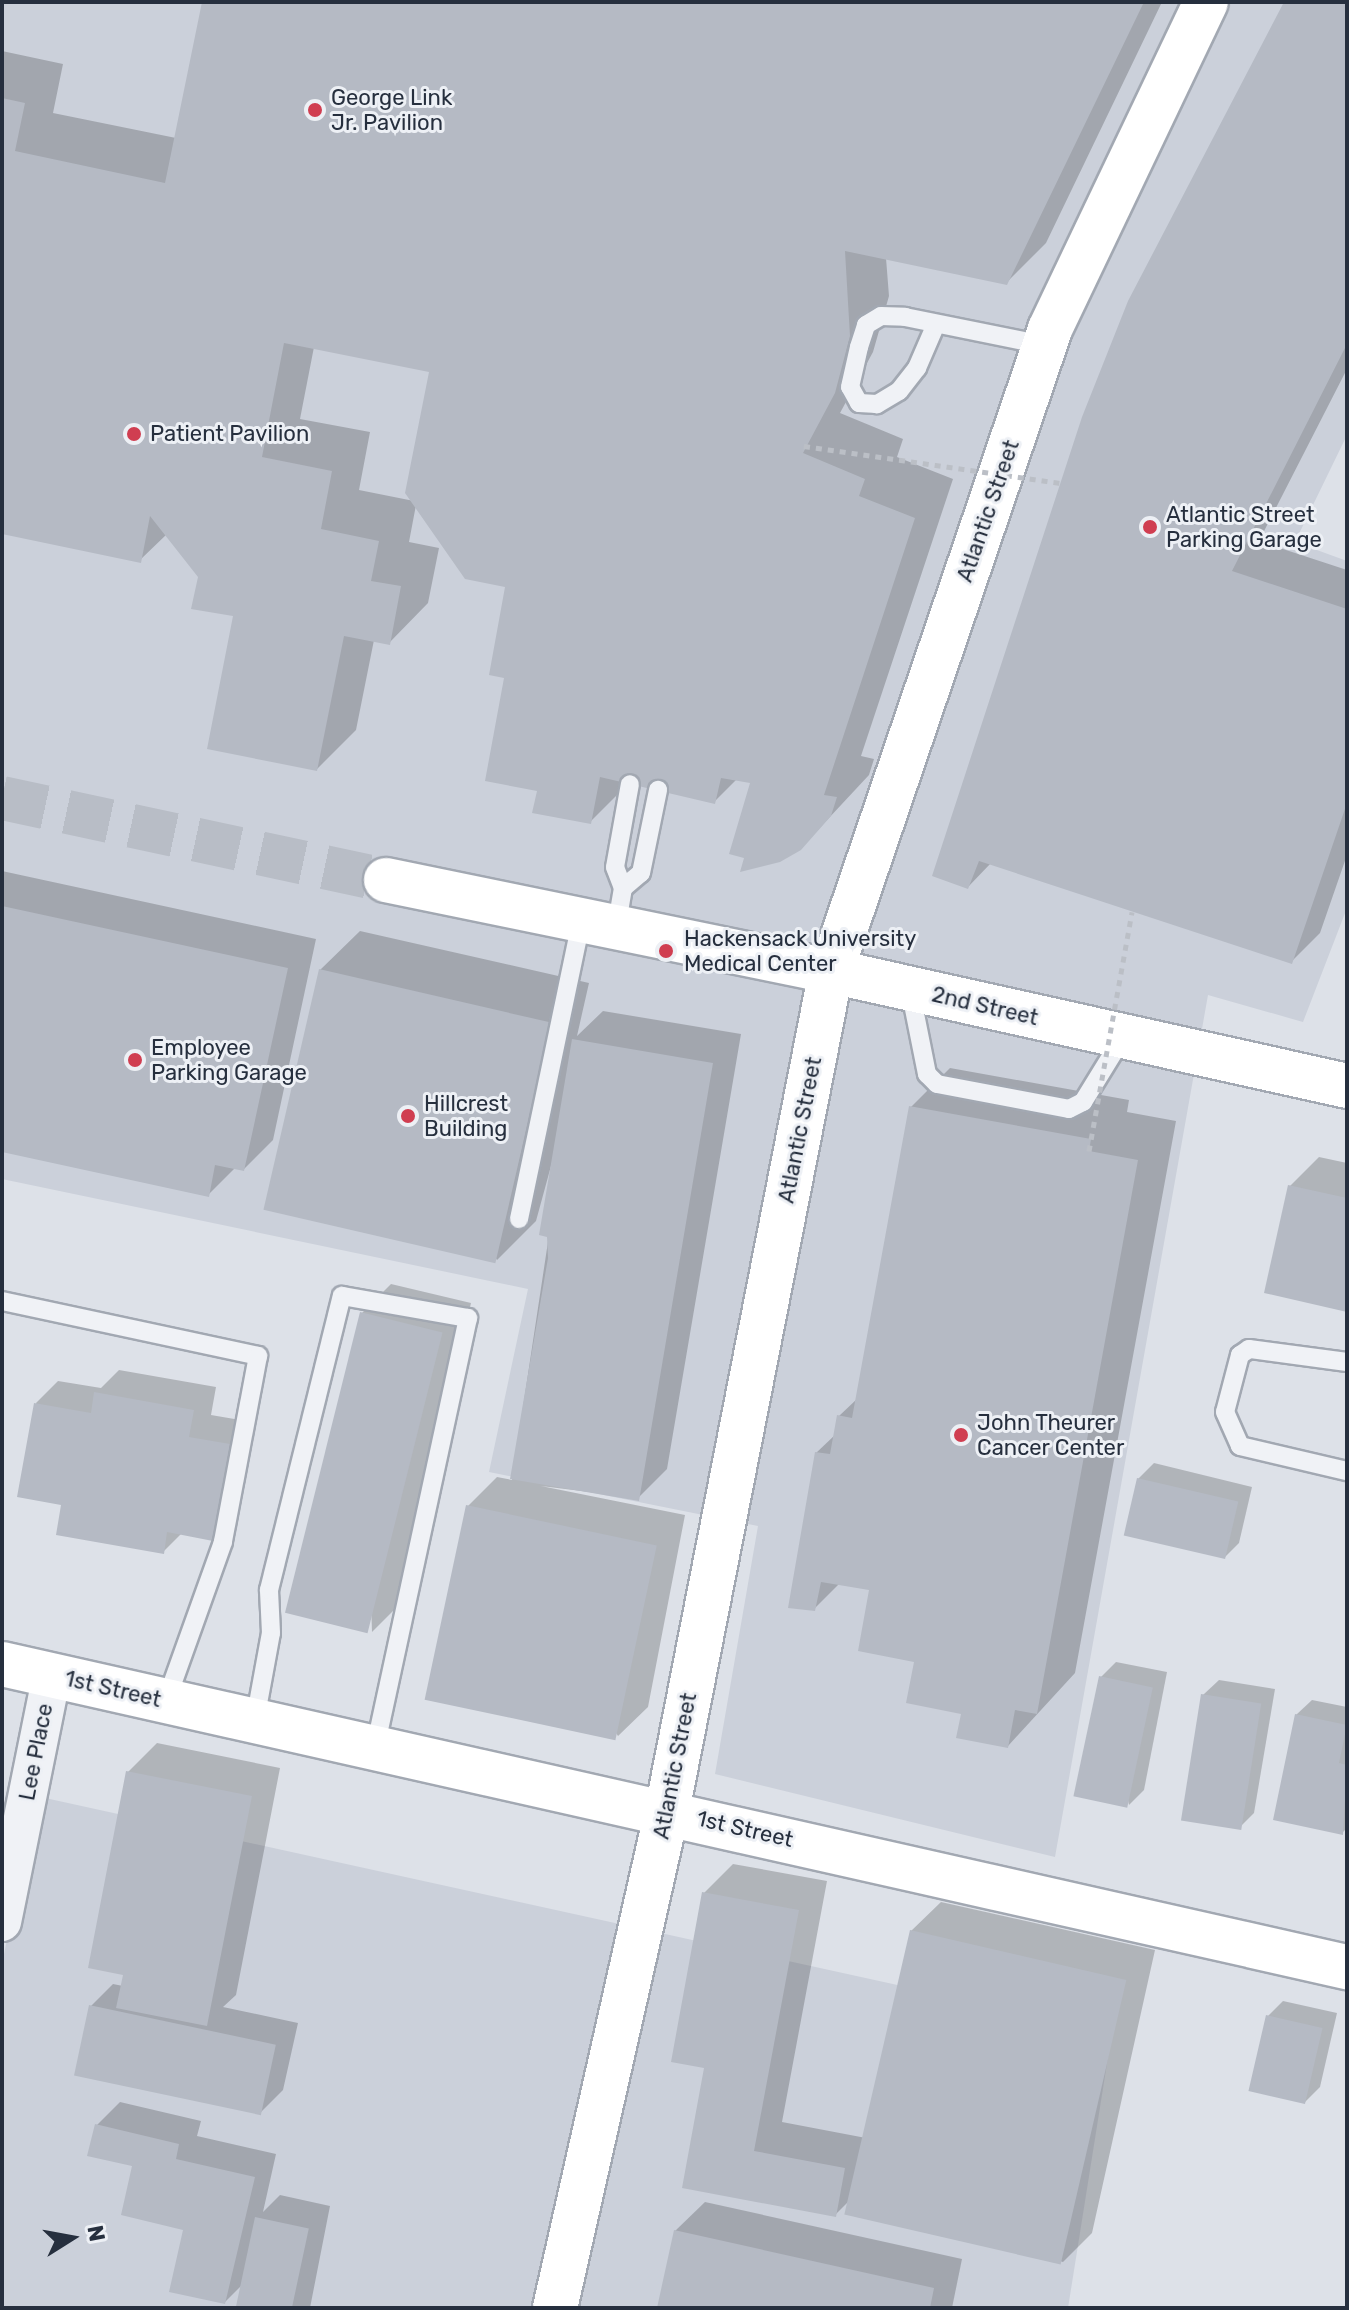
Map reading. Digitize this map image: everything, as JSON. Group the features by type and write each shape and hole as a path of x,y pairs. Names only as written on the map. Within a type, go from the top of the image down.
{"street":[{"name":"Atlantic Street","path":"555,2308 667,1811 831,971 1044,345 1206,2"},
{"name":"2nd Street","path":"386,880 598,926 831,971 1347,1086"},
{"name":"1st Street","path":"2,1664 667,1811 1347,1967"},
{"name":"Lee Place","path":"2,1922 52,1675"}],"lane":[{"path":"936,324 917,368 899,391 877,404 859,403 850,387 866,325 881,316 936,324 1044,345"},
{"path":"623,888 615,867 630,784"},
{"path":"519,1219 598,926 623,888 641,873 658,790"},
{"path":"910,989 927,1074 937,1084 1069,1109 1083,1102 1123,1037"},
{"path":"255,1720 271,1633 269,1590 342,1296 468,1318 375,1747"},
{"path":"2,1301 258,1356 223,1542 166,1701"},
{"path":"1347,1362 1249,1349 1240,1355 1225,1412 1240,1446 1347,1471"}],"path":[{"path":"804,446 1060,483"},
{"path":"1089,1151 1132,912"}],"shaded area":[{"name":"Hackensack University Medical Center","path":"2,2 1347,2 1347,435 1295,542 1347,561 1347,908 1303,1022 1208,995 1055,1857 715,1774 758,1526 489,1472 528,1289 2,1179"},
{"path":"36,1796 1112,2032 1068,2308 2,2308 2,1964"}],"building":[{"path":"202,2 1144,2 1007,285 845,251 850,336 835,393 803,453 865,479 859,496 915,518 824,795 837,797 831,816 801,850 780,862 740,872 744,858 729,854 750,783 721,778 715,804 600,777 591,824 532,813 537,791 485,781 504,678 489,675 505,587 465,579 405,493 429,372 284,343 262,457 332,471 321,529 379,541 371,581 401,586 390,645 344,636 317,771 207,749 233,616 191,609 198,577 150,516 141,563 2,534 2,98 25,103 15,151 165,183"},
{"name":"Atlantic Street Parking Garage","path":"1284,2 1347,2 1347,344 1232,571 1347,609 1347,803 1292,964 979,861 968,889 932,876 1082,417 1128,301"},
{"name":"Employee Parking Garage","path":"2,906 288,968 244,1171 215,1165 209,1197 2,1152"},
{"name":"Hillcrest Building","path":"319,969 551,1023 495,1263 263,1210"},
{"path":"572,1039 713,1063 639,1501 510,1479 548,1258 547,1237 539,1235"},
{"name":"John Theurer Cancer Center","path":"909,1106 1091,1139 1089,1151 1138,1160 1037,1714 1015,1710 1008,1748 956,1738 961,1714 906,1703 914,1662 858,1651 869,1590 821,1582 815,1611 788,1608 815,1452 830,1454 837,1415 852,1418"},
{"path":"1288,1185 1347,1198 1347,1312 1264,1293"},
{"path":"360,1312 442,1333 367,1633 285,1613"},
{"path":"94,1392 194,1410 189,1437 230,1444 213,1541 167,1532 164,1554 56,1535 61,1505 17,1497 34,1403 91,1413"},
{"path":"1137,1478 1238,1501 1225,1559 1124,1535"},
{"path":"466,1505 657,1546 615,1740 425,1700"},
{"path":"1099,1676 1153,1687 1127,1808 1073,1796"},
{"path":"1201,1694 1261,1704 1241,1830 1181,1820"},
{"path":"1295,1714 1347,1725 1339,1763 1347,1765 1343,1835 1273,1820"},
{"path":"126,1771 252,1796 207,2026 116,2008 123,1975 88,1968"},
{"path":"702,1892 799,1910 754,2151 845,2168 836,2217 682,2188 704,2068 671,2062"},
{"path":"910,1930 1126,1980 1061,2264 844,2215"},
{"path":"89,2005 276,2045 261,2115 74,2075"},
{"path":"1266,2015 1323,2028 1305,2104 1248,2091"},
{"path":"95,2124 179,2144 176,2159 255,2177 225,2304 169,2292 183,2230 121,2215 132,2166 87,2156"},
{"path":"255,2217 309,2228 292,2308 236,2308"},
{"path":"674,2230 934,2288 930,2308 657,2308"}],"tunnel":[{"path":"2,798 386,880"}],"place":[{"name":"George Link Jr. Pavilion","path":"315,110"},
{"name":"Patient Pavilion","path":"134,434"},
{"name":"Atlantic Street Parking Garage","path":"1150,527"},
{"name":"Hackensack University Medical Center","path":"666,951"},
{"name":"Employee Parking Garage","path":"135,1060"},
{"name":"Hillcrest Building","path":"408,1116"},
{"name":"John Theurer Cancer Center","path":"961,1435"}]}
